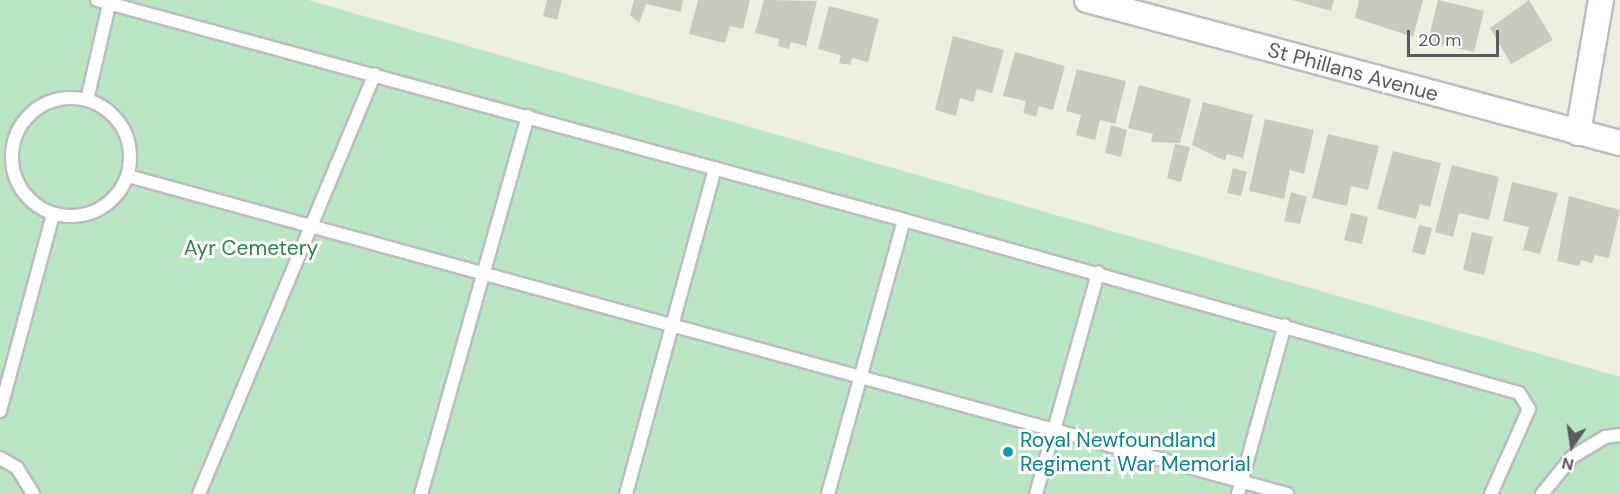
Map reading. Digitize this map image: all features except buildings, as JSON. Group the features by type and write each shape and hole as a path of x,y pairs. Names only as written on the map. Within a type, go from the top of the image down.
{"street":[{"name":"St Phillans Avenue","path":"1087,0 1620,143"},
{"path":"1578,133 1601,0"}],"lane":[{"path":"87,100 105,1 1285,325 1519,393 1529,409 1491,494"},
{"path":"199,494 310,223 375,74"},
{"path":"61,98 87,100 98,104 123,127 130,161 128,176 99,209 84,215 53,213 20,187 12,165 13,142 36,108 61,98"},
{"path":"421,494 528,116"},
{"path":"0,139 13,142"},
{"path":"626,494 675,323 715,168"},
{"path":"128,176 486,270 860,376 1055,427 1287,494"},
{"path":"0,411 53,213"},
{"path":"828,494 904,220"},
{"path":"1036,494 1098,273"},
{"path":"1238,494 1285,325"},
{"path":"1542,494 1572,457 1605,437 1620,435"},
{"path":"0,458 17,468 33,494"}],"green space":[{"name":"Ayr Cemetery","path":"0,0 308,0 1620,377 1620,494 0,494"}],"place":[{"name":"Royal Newfoundland Regiment War Memorial","path":"1008,452"}]}
